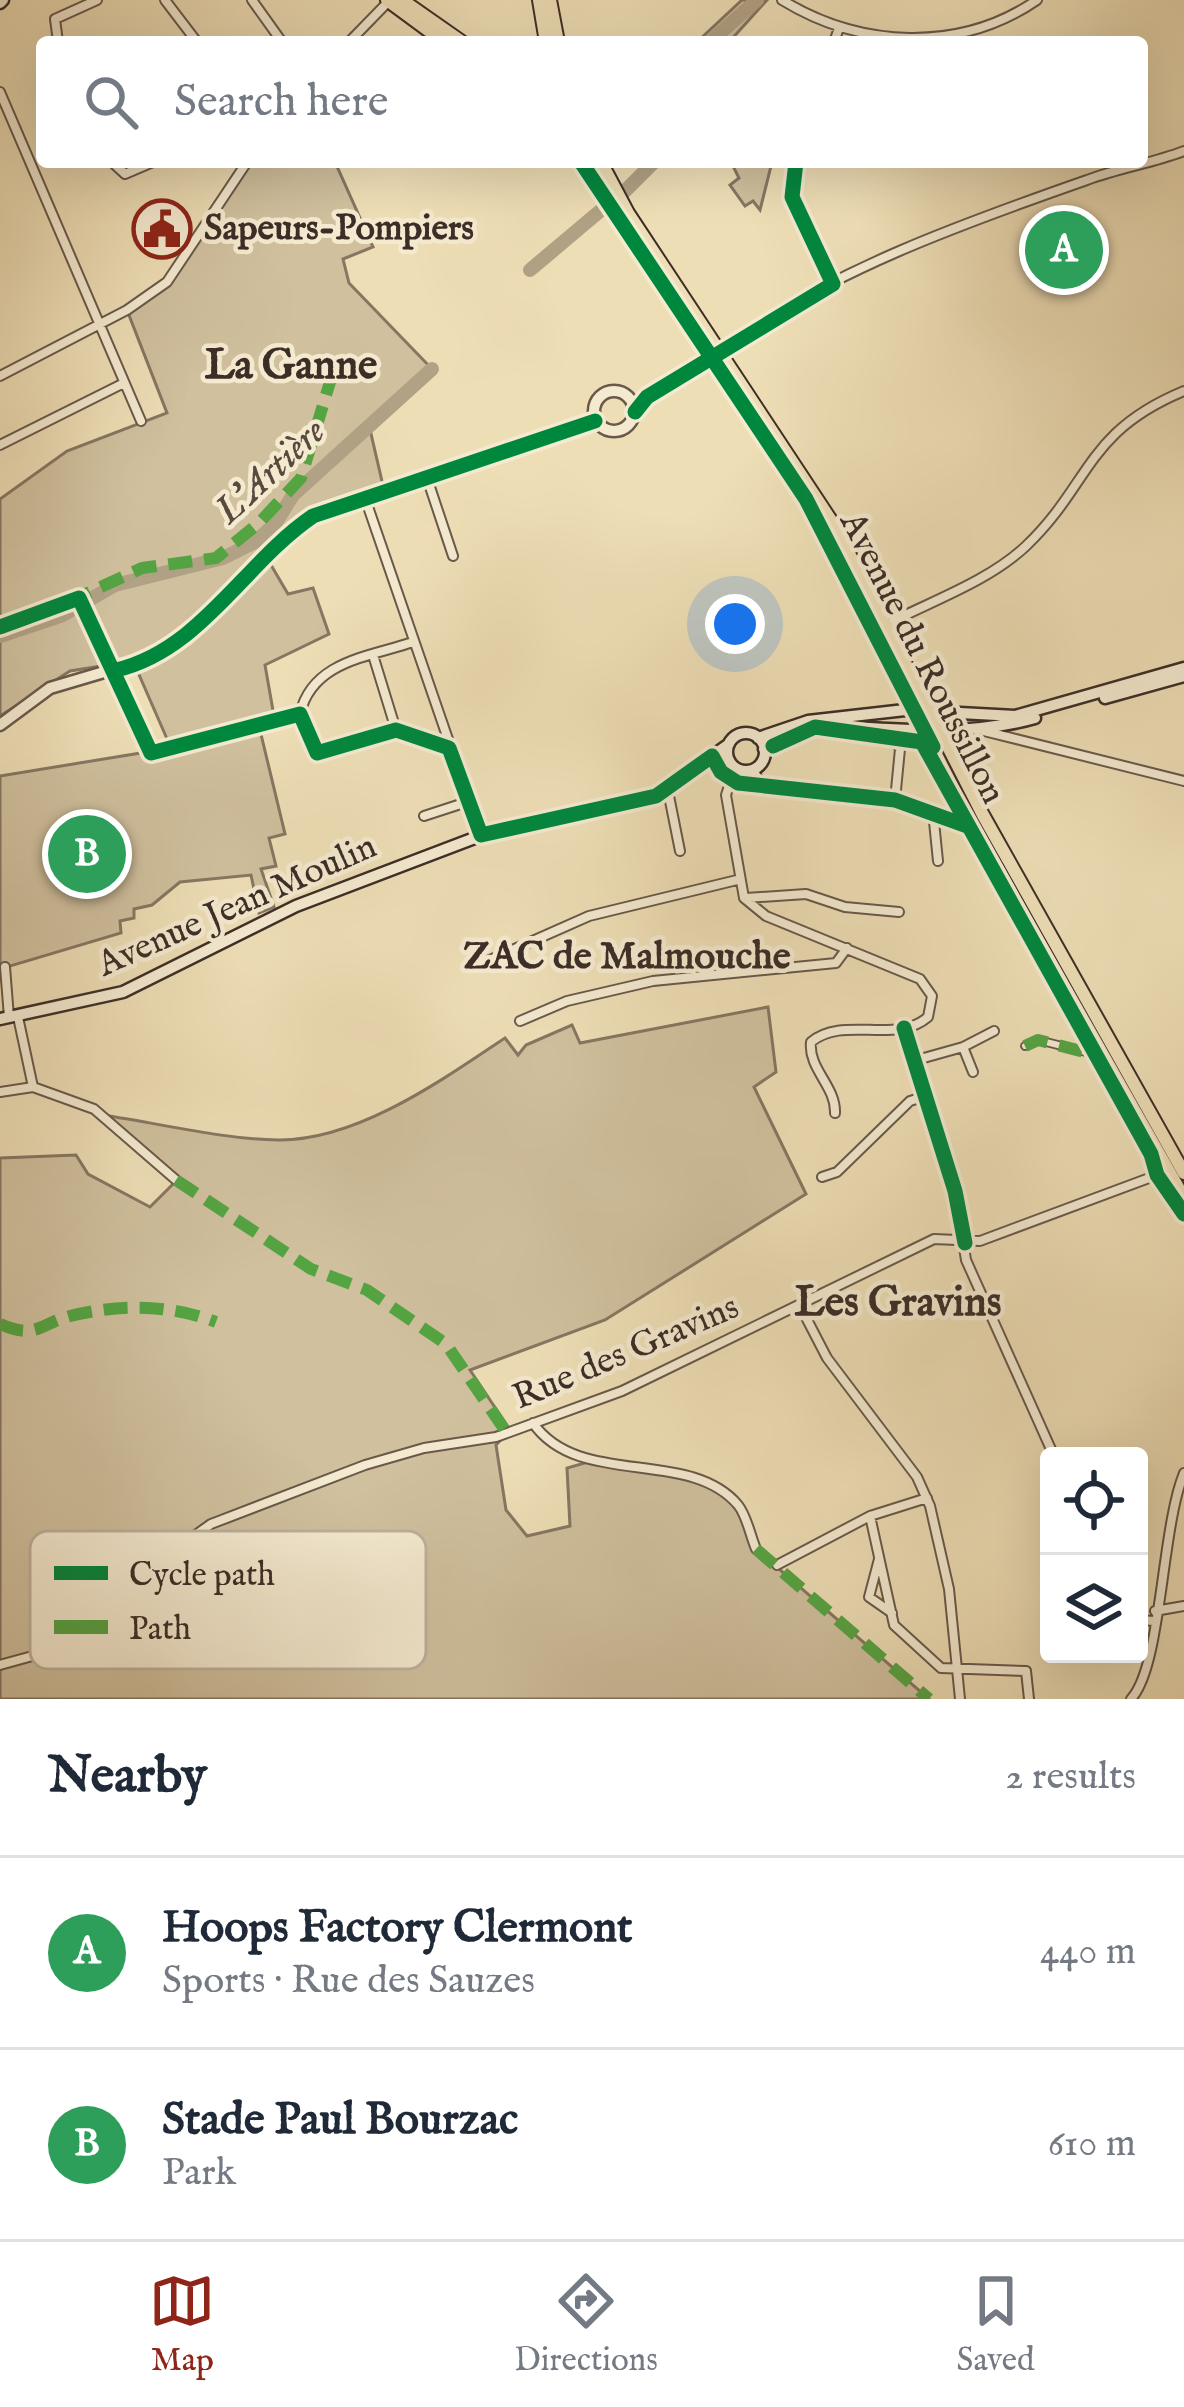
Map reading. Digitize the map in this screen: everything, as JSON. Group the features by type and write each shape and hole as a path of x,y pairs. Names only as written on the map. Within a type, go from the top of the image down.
{"main road":[{"path":"402,0 453,36"},
{"path":"539,0 545,36"},
{"path":"550,0 558,36"},
{"path":"388,1 436,36"},
{"name":"Avenue du Roussillon","path":"585,168 717,355"},
{"name":"Avenue du Roussillon","path":"601,168 887,624 932,729 1102,1057 1184,1198"},
{"path":"647,397 631,398 618,391 604,396 594,405 595,421 608,431 618,430 647,397 717,355"},
{"path":"631,398 635,412"},
{"path":"0,725 50,688 158,656 291,531 364,496 595,421"},
{"path":"838,543 895,675 896,700 876,715"},
{"name":"Avenue du Roussillon","path":"853,571 895,675 924,710"},
{"path":"761,743 762,761 753,770 732,765 729,744 742,734 761,743 815,724 887,730 996,726 1023,714 1184,672"},
{"path":"761,743 808,721 924,710 996,726"},
{"path":"950,751 957,735 977,728"},
{"name":"Avenue du Roussillon","path":"932,729 950,751 1184,1173"},
{"name":"Avenue Jean Moulin","path":"9,1018 101,1000 146,983 296,906 481,835 668,791 729,744"},
{"name":"Avenue Jean Moulin","path":"699,770 732,765"}],"street":[{"path":"57,36 55,19 97,0"},
{"path":"165,0 192,36"},
{"path":"252,0 278,36"},
{"path":"782,0 839,28 879,36"},
{"path":"948,36 998,21 1037,0"},
{"path":"356,36 388,1"},
{"path":"836,36 839,28"},
{"path":"0,92 141,421"},
{"path":"1148,162 1184,152"},
{"path":"0,376 100,325 167,283 243,168"},
{"path":"795,168 790,192 832,284"},
{"path":"717,355 832,284 1088,179 1127,168"},
{"path":"0,445 124,382"},
{"path":"887,624 1023,548 1104,441 1151,406 1184,391"},
{"path":"427,478 453,556"},
{"path":"364,496 481,835"},
{"path":"413,641 317,677 300,714 317,753 396,730 449,748"},
{"path":"373,655 396,730"},
{"path":"996,726 1014,739 1184,781"},
{"path":"887,730 900,749 895,800"},
{"path":"732,765 725,788 737,880 744,898 766,916 926,984 933,1004 928,1017 904,1028 825,1032 811,1042 810,1055 835,1102 835,1114"},
{"path":"753,770 762,785 895,800 934,812 938,860"},
{"path":"668,791 680,851"},
{"path":"424,816 466,802"},
{"path":"475,967 589,916 737,880"},
{"path":"744,898 806,894 845,907 899,912"},
{"path":"520,1022 567,1001 652,981 836,963 848,948"},
{"path":"4,967 9,1018 33,1087"},
{"path":"904,1028 955,1191 967,1259 1050,1447"},
{"path":"913,1061 963,1047 994,1031"},
{"path":"1025,1046 1038,1040 1102,1057"},
{"path":"963,1047 973,1072"},
{"path":"0,1093 33,1087 94,1109 176,1180"},
{"path":"822,1177 837,1172 910,1101 923,1096"},
{"name":"Rue des Gravins","path":"202,1531 365,1465 533,1424 622,1391 934,1239 965,1244 1168,1171"},
{"path":"800,1306 827,1358 917,1477 927,1498 942,1546 960,1699"},
{"path":"533,1424 542,1435 575,1453 715,1487 742,1509 756,1549"},
{"path":"1131,1699 1146,1679 1166,1531 1184,1473"},
{"path":"777,1565 870,1516 927,1498"},
{"path":"870,1516 895,1625 929,1659 957,1672 1026,1671 1029,1699"},
{"path":"879,1558 869,1597 892,1613"},
{"path":"1148,1618 1184,1606"},
{"name":"Rue des Gravins","path":"0,1665 30,1656"}],"shaded area":[{"path":"742,0 767,0 734,36 703,36"},
{"path":"243,168 338,168 373,247 343,259 349,283 435,372 369,425 384,490 291,531 271,565 288,594 313,588 329,634 265,665 274,716 259,726 285,834 269,838 276,866 261,869 274,907 259,913 251,875 180,882 152,905 134,909 134,918 120,921 121,933 0,969 0,776 171,748 133,661 70,671 0,716 0,499 67,451 167,413 127,310 167,282"},
{"path":"734,168 770,168 760,210 753,201 745,206 730,185 739,178"},
{"path":"768,1007 776,1072 754,1087 806,1194 605,1320 470,1370 510,1430 496,1445 506,1510 527,1536 570,1526 567,1468 588,1462 683,1477 715,1487 742,1509 756,1549 929,1699 0,1699 0,1158 76,1155 88,1174 150,1207 176,1181 102,1115 234,1137 308,1138 398,1105 505,1038 518,1055 526,1045 572,1025 580,1043"}],"waterway":[{"name":"L'Artière","path":"717,36 757,0"},
{"name":"L'Artière","path":"625,191 648,168"},
{"name":"L'Artière","path":"530,270 600,211"},
{"name":"L'Artière","path":"0,636 63,615 115,585 223,558 255,542 275,524 293,495 432,369"}],"marked path":[{"path":"68,602 142,568 216,558 259,523 301,478 333,372"},
{"path":"1025,1046 1038,1040 1100,1056"},
{"path":"176,1180 311,1269 367,1290 446,1344 507,1433"},
{"path":"0,1324 30,1331 70,1316 126,1308 162,1309 216,1322"},
{"path":"756,1549 929,1699"}],"cycle path":[{"path":"585,168 806,499 933,747"},
{"path":"635,412 647,397 833,284 792,197 795,168"},
{"path":"116,670 173,644 313,516 595,421"},
{"path":"0,627 79,598 151,753 300,714 317,753 396,730 449,748 481,835 656,796 712,756 721,772 738,783 895,800 967,826"},
{"path":"773,746 815,727 922,742 1151,1154 1157,1175 1184,1214"},
{"path":"904,1028 955,1191 965,1243"}],"place":[{"name":"Sapeurs-Pompiers","path":"162,229"},
{"name":"Hoops Factory Clermont","path":"1064,250"},
{"name":"Stade Paul Bourzac","path":"87,854"}],"district":[{"name":"La Ganne","path":"291,366"},
{"name":"ZAC de Malmouche","path":"627,957"},
{"name":"Les Gravins","path":"898,1303"}]}
